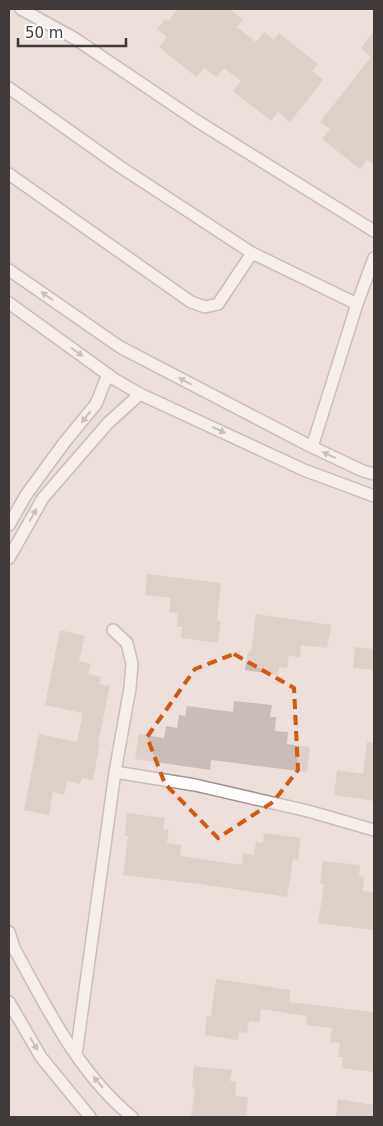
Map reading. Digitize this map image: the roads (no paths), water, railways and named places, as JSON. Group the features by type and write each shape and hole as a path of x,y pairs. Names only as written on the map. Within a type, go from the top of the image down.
{"street":[{"path":"21,9 74,38 197,120 374,231"},
{"path":"9,88 119,166 252,252 356,304"},
{"path":"9,174 191,302 205,307 218,304 252,252"},
{"path":"312,447 356,304 374,258"},
{"path":"9,270 120,347 312,447 363,471 374,474"},
{"path":"9,303 108,374 140,394 304,470 374,496"},
{"path":"9,526 26,495 96,404 108,374"},
{"path":"9,558 43,498 97,434 140,394"},
{"path":"76,1055 115,772 130,688 132,664 127,644 113,630"},
{"path":"115,772 195,785 308,811 374,830"},
{"path":"9,932 14,948 70,1047 118,1106 132,1117"},
{"path":"9,1002 41,1056 82,1114"}]}
